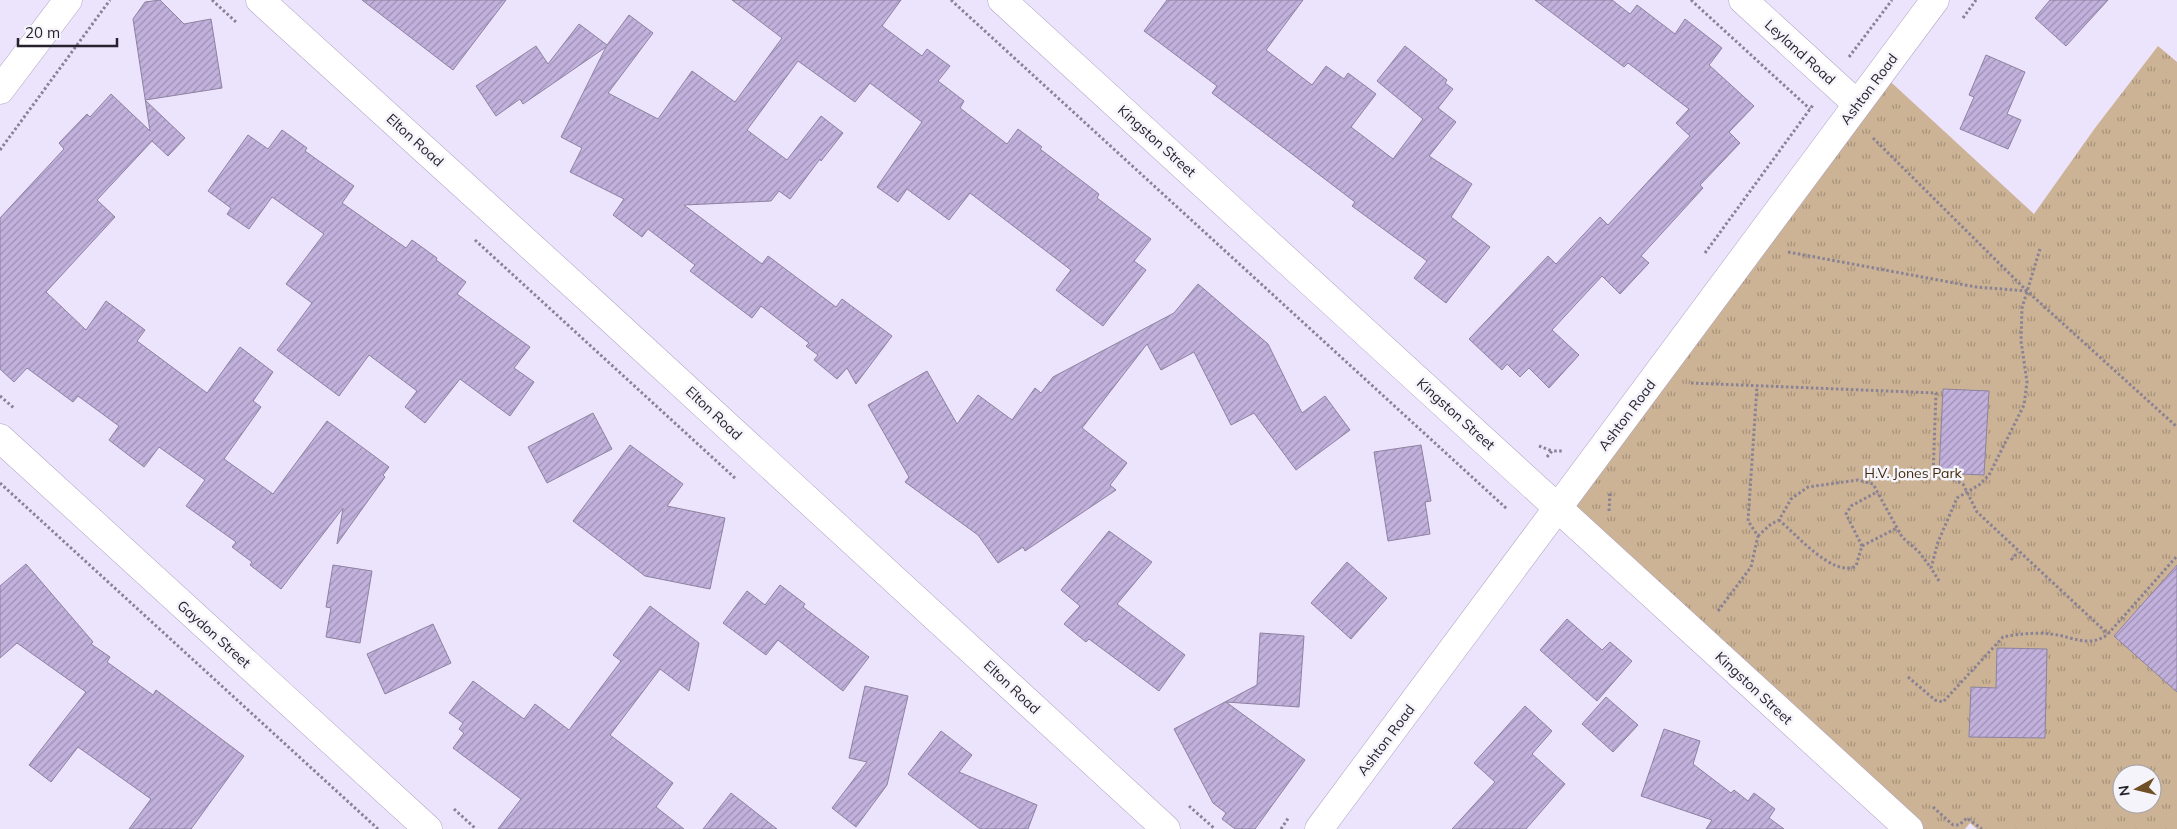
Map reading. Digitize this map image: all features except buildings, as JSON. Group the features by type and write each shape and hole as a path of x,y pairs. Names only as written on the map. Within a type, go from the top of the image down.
{"street":[{"path":"0,90 9,59 68,0"},
{"name":"Elton Road","path":"260,0 600,309 1166,829"},
{"name":"Kingston Street","path":"1002,0 1909,829"},
{"name":"Leyland Road","path":"1743,0 1857,104"},
{"name":"Ashton Road","path":"1319,829 1935,0"},
{"name":"Gaydon Street","path":"0,438 428,829"}],"path":[{"path":"0,150 110,0"},
{"path":"212,0 242,27"},
{"path":"951,0 1507,509"},
{"path":"1691,0 1810,109"},
{"path":"1846,62 1892,0"},
{"path":"1867,146 1877,132"},
{"path":"1872,138 2027,291 2177,427"},
{"path":"469,236 742,485"},
{"path":"1782,260 1794,245"},
{"path":"1931,568 1938,542 1957,498 1979,485 1989,475 2024,404 2027,382 2021,327 2027,291 2040,248"},
{"path":"1788,252 1976,287 2027,291"},
{"path":"1686,391 1697,375"},
{"path":"1691,383 1936,393 1934,477 1960,482 1968,491 1977,512 2108,634"},
{"path":"1757,386 1748,521 1758,536"},
{"path":"1542,464 1552,451 1562,450 1565,453"},
{"path":"1718,611 1751,567 1758,536 1771,524 1779,520 1791,499 1808,487 1858,480 1869,482 1877,492 1902,537 1919,552 1939,581"},
{"path":"0,483 378,829"},
{"path":"1610,514 1608,496 1612,490"},
{"path":"1779,520 1831,565 1847,569 1856,566 1862,546 1846,514 1851,506 1877,492"},
{"path":"1862,546 1897,528"},
{"path":"2011,560 2018,552"},
{"path":"1908,676 1935,700 1943,702 2003,637 2050,633 2092,642 2100,641 2177,556"},
{"path":"1711,605 1725,618"},
{"path":"1932,805 1953,825 1958,825 1968,818 1982,829"}],"green space":[{"name":"H.V. Jones Park","path":"2158,46 2177,62 2177,829 1977,829 1970,823 1965,829 1909,829 1559,508 1881,73 2034,214 2095,128"}]}
